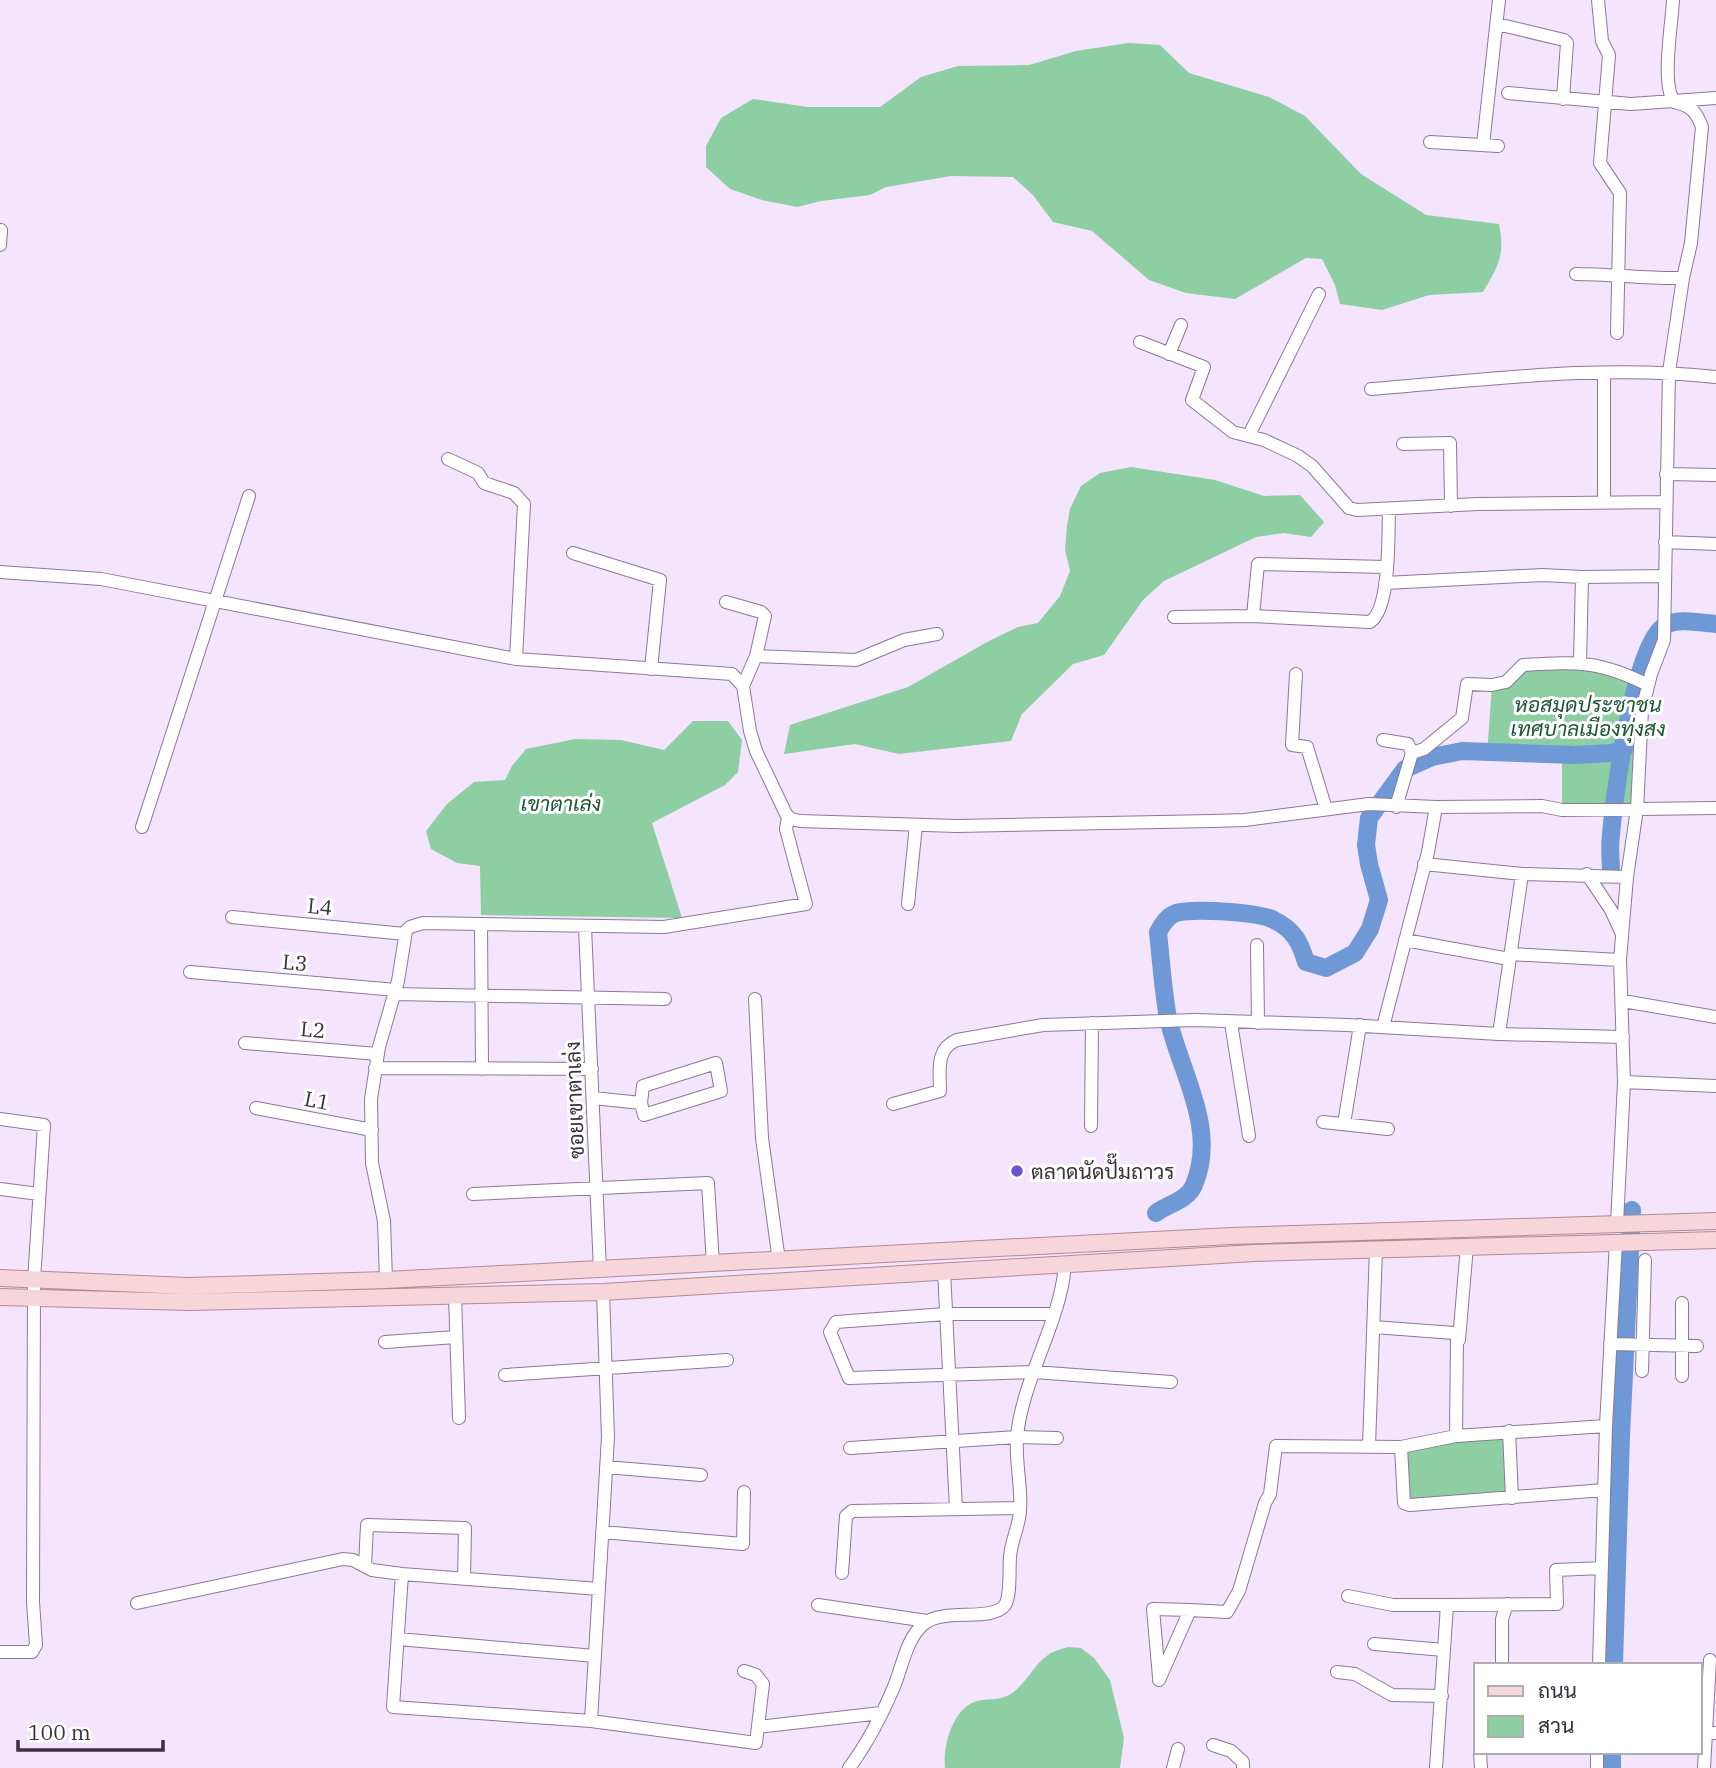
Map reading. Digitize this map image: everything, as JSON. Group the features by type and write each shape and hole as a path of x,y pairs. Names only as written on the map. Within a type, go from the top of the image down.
{"main road":[{"path":"0,1278 188,1286 386,1280 1231,1236 1716,1221"},
{"path":"1619,1242 1621,1224"},
{"path":"0,1297 189,1302 603,1292 1241,1254 1716,1240"}],"street":[{"path":"1483,145 1499,0"},
{"path":"1598,0 1602,41 1609,55 1600,163 1620,193 1617,333"},
{"path":"1621,1224 1621,876 1637,809 1643,682 1664,640 1669,372 1691,243 1702,127 1697,113 1686,105 1674,102 1669,95 1673,0"},
{"path":"1497,24 1564,40 1567,43 1563,99"},
{"path":"1508,93 1631,104 1716,98"},
{"path":"1430,142 1498,146"},
{"path":"0,245 1,230"},
{"path":"1576,274 1618,274 1645,279 1683,278"},
{"path":"1249,435 1319,294"},
{"path":"1169,354 1181,325"},
{"path":"1140,342 1204,367 1192,400 1233,432 1276,445 1312,466 1349,508 1666,502"},
{"path":"1371,389 1604,373 1669,372 1716,377"},
{"path":"1604,373 1604,503"},
{"path":"1404,444 1450,443 1451,506"},
{"path":"448,459 478,472 484,483 514,493 524,503 516,659"},
{"path":"1666,474 1716,475"},
{"path":"142,827 248,496"},
{"path":"1174,617 1253,616 1370,622 1379,611 1388,567 1389,509"},
{"path":"1665,542 1716,544"},
{"path":"573,553 660,580 651,669"},
{"path":"1253,616 1258,564 1388,567"},
{"path":"0,572 101,579 516,659 732,674 743,686"},
{"path":"1385,583 1542,575 1665,576"},
{"path":"1580,662 1582,577"},
{"path":"386,1280 384,1221 372,1163 371,1098 375,1068 395,992 405,934 410,927 424,923 639,928 682,926 806,904 786,829 788,817 756,751 743,686 756,656 765,616 761,612 726,602"},
{"path":"756,656 856,660 904,640 937,634"},
{"path":"1410,757 1462,718 1467,684 1492,685 1506,682 1523,665 1580,662 1626,673 1643,682"},
{"path":"1296,674 1292,745 1307,747 1326,809"},
{"path":"1383,740 1408,744 1410,757 1393,806"},
{"path":"788,817 813,823 916,825 1245,820 1369,804 1436,807 1542,806 1562,810 1716,808"},
{"path":"1383,1027 1436,807"},
{"path":"908,904 916,825"},
{"path":"1424,864 1522,874 1621,876"},
{"path":"1499,1034 1522,874"},
{"path":"1591,874 1622,934"},
{"name":"L4","path":"232,916 405,934"},
{"path":"481,924 482,1069"},
{"name":"ซอยเขาตาเล่ง","path":"585,927 600,1270"},
{"path":"1405,940 1510,957 1620,960"},
{"path":"1257,945 1258,1023"},
{"name":"L3","path":"190,972 395,992 664,999"},
{"path":"755,999 762,1138 779,1261"},
{"path":"1623,1001 1716,1017"},
{"path":"893,1104 940,1091 942,1053 949,1044 1043,1025 1195,1020 1623,1037"},
{"path":"1091,1126 1092,1023"},
{"path":"1231,1023 1249,1136"},
{"path":"1344,1124 1360,1026"},
{"name":"L2","path":"245,1043 378,1054"},
{"path":"716,1063 721,1091 644,1115 641,1103 643,1086 716,1063"},
{"path":"375,1068 592,1069"},
{"path":"1623,1082 1716,1086"},
{"path":"593,1098 641,1103"},
{"name":"L1","path":"256,1108 372,1130"},
{"path":"0,1119 44,1125 34,1281 33,1602 36,1645 32,1652 0,1652"},
{"path":"1323,1122 1388,1129"},
{"path":"473,1194 708,1183 713,1264"},
{"path":"0,1189 39,1194"},
{"path":"1599,1663 1606,1426 1619,1242"},
{"path":"1457,1436 1459,1340 1467,1246"},
{"path":"1369,1446 1376,1249"},
{"path":"1642,1371 1638,1344 1645,1260"},
{"path":"849,1768 881,1713 911,1641 922,1625 940,1617 997,1611 1009,1598 1013,1539 1020,1508 1017,1437 1034,1372 1062,1291 1065,1264"},
{"path":"944,1271 956,1509"},
{"path":"591,1721 609,1403 603,1292"},
{"path":"455,1296 459,1418"},
{"path":"1682,1303 1682,1376"},
{"path":"1053,1314 946,1314 836,1322 830,1332 849,1378 1034,1372 1171,1382"},
{"path":"1374,1327 1454,1333 1459,1340"},
{"path":"385,1342 456,1337"},
{"path":"1613,1344 1697,1346"},
{"path":"505,1374 727,1360"},
{"path":"1190,1610 1159,1680 1153,1609 1190,1610 1227,1612 1239,1591 1270,1494 1276,1446 1401,1447 1457,1436 1606,1426"},
{"path":"1509,1432 1512,1498"},
{"path":"850,1448 1017,1437 1057,1438"},
{"path":"1401,1447 1404,1503 1410,1505 1604,1490"},
{"path":"606,1468 701,1475"},
{"path":"603,1532 743,1544 744,1492"},
{"path":"842,1573 845,1523 848,1513 852,1511 1020,1508"},
{"path":"365,1566 367,1525 466,1528 464,1578"},
{"path":"137,1603 343,1559 353,1560 372,1570 402,1574 599,1589"},
{"path":"1348,1596 1393,1605 1556,1604 1556,1570 1602,1568"},
{"path":"402,1574 393,1707 591,1721 755,1743 763,1684 756,1675 744,1671"},
{"path":"1502,1663 1503,1619 1507,1604"},
{"path":"818,1605 927,1621"},
{"path":"1436,1768 1447,1605"},
{"path":"398,1639 595,1656"},
{"path":"1374,1644 1444,1650"},
{"path":"1704,1768 1711,1733 1710,1660"},
{"path":"1336,1672 1356,1674 1392,1695 1442,1696"},
{"path":"758,1727 881,1713"},
{"path":"1213,1745 1235,1753 1243,1762 1243,1768"},
{"path":"1173,1768 1178,1749"}],"green space":[{"path":"1129,43 1160,45 1189,73 1269,97 1305,116 1361,174 1426,215 1499,224 1501,252 1483,292 1429,295 1382,310 1340,304 1335,285 1322,259 1306,258 1235,299 1186,293 1149,280 1092,231 1053,222 1033,195 1013,177 951,176 886,187 870,195 797,207 762,200 730,189 706,167 706,146 721,118 753,99 808,107 880,107 921,77 958,66 1029,65 1076,51"},
{"path":"1131,467 1215,480 1264,496 1300,495 1324,522 1311,537 1284,533 1256,537 1164,581 1143,600 1104,655 1073,664 1022,714 1011,741 899,754 855,744 784,754 790,725 908,687 989,641 1018,627 1038,623 1060,596 1070,571 1065,550 1067,526 1070,509 1081,486 1100,473"},
{"name":"หอสมุดประชาชน เทศบาลเมืองทุ่งสง","path":"1580,662 1648,685 1637,809 1562,810 1562,760 1487,755 1492,685 1523,665"},
{"name":"เขาตาเล่ง","path":"693,721 728,721 742,740 738,772 725,785 652,823 682,918 481,915 480,866 457,863 431,849 426,831 447,804 474,782 505,780 526,749 575,739 621,740 664,750"},
{"path":"1509,1431 1512,1498 1411,1505 1401,1447"},
{"path":"1068,1647 1081,1648 1094,1658 1110,1680 1124,1738 1120,1768 945,1768 950,1730 966,1707 974,1702 1009,1695 1043,1659 1052,1652"}],"waterway":[{"path":"1611,873 1610,840 1616,789 1627,724 1643,663 1653,640 1668,624 1688,621 1716,624"},
{"path":"1156,1213 1183,1198 1191,1190 1200,1164 1202,1142 1194,1100 1166,1007 1158,932 1167,918 1176,913 1196,911 1266,917 1291,932 1299,943 1306,962 1326,968 1355,953 1370,929 1379,900 1366,845 1369,818 1405,769 1432,757 1462,751 1575,755 1612,753 1624,749"},
{"path":"1614,1663 1632,1210"},
{"path":"1612,1754 1612,1768"}],"place":[{"name":"ตลาดนัดปั๊มถาวร","path":"1017,1171"}]}
